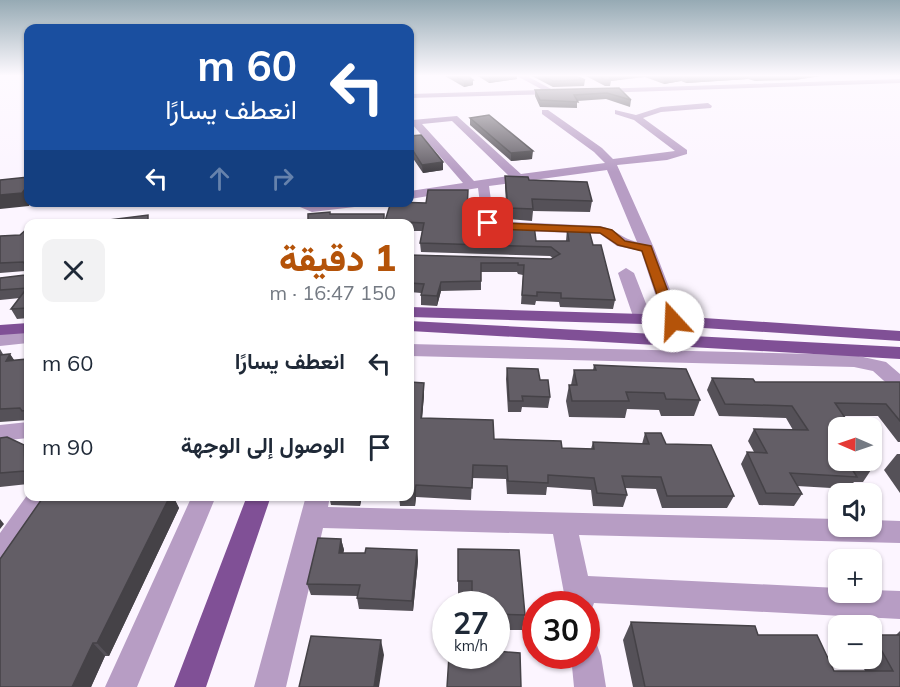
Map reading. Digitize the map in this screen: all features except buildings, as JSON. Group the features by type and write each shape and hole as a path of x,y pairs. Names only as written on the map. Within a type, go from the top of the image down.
{"main road":[{"path":"414,312 673,321 900,336"},
{"path":"414,327 900,353"},
{"path":"0,330 24,328"},
{"path":"190,687 257,501"}],"street":[{"path":"637,118 644,114 680,108"},
{"path":"545,112 598,150 612,169 647,248 673,321"},
{"path":"414,194 518,178 612,169 683,152 680,147 637,118 618,112"},
{"path":"518,178 454,118 415,122 477,184 488,223 498,226 600,230 609,232 622,243 647,248"},
{"path":"626,273 643,320"},
{"path":"0,340 24,338"},
{"path":"414,351 854,361 879,366 900,384"},
{"path":"0,433 24,430"},
{"path":"0,554 37,501"},
{"path":"121,687 202,501"},
{"path":"270,687 316,507 564,523 900,532"},
{"path":"564,523 578,591"},
{"path":"600,598 900,605"},
{"path":"588,669 590,687"}],"route":[{"path":"488,223 498,226 600,230 609,232 622,243 647,248 673,321"}]}
